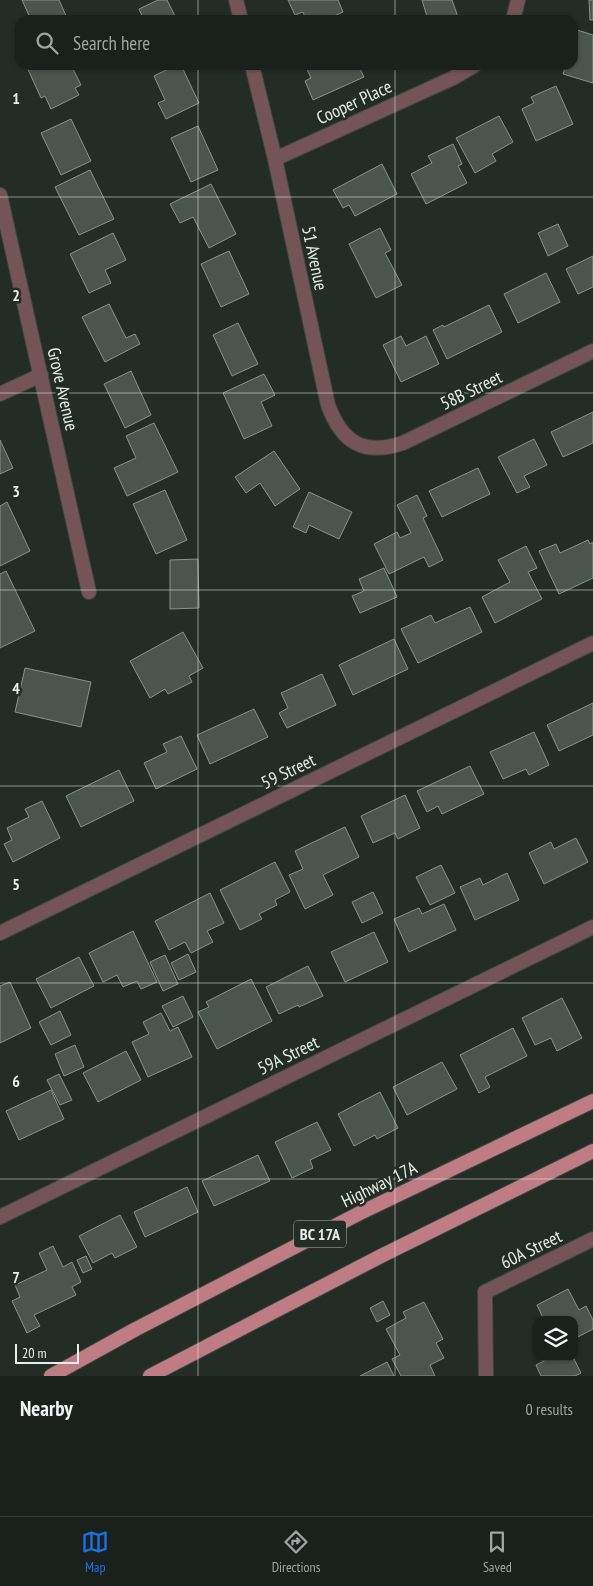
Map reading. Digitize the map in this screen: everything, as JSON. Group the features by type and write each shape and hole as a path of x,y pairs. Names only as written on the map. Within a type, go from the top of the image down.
{"main road":[{"name":"Highway 17A","path":"51,1376 136,1329 360,1213 593,1101"},
{"name":"BC 17A","path":"150,1376 381,1256 593,1151"}],"street":[{"path":"236,0 240,15"},
{"path":"514,15 518,0"},
{"name":"51 Avenue","path":"253,70 275,159 328,405 334,421 341,431 362,446"},
{"name":"Cooper Place","path":"275,159 467,70"},
{"name":"Grove Avenue","path":"0,195 89,592"},
{"name":"58B Street","path":"362,446 380,449 404,443 593,351"},
{"path":"0,394 41,375"},
{"name":"59 Street","path":"0,933 593,643"},
{"name":"59A Street","path":"0,1217 591,932"},
{"name":"60A Street","path":"486,1376 485,1292 593,1239"}],"building":[{"path":"22,0 59,0 66,15 29,15"},
{"path":"158,0 167,0 174,15 142,15 139,9"},
{"path":"288,0 338,0 343,12 336,15 304,15 303,12 295,15"},
{"path":"422,0 452,0 457,15 426,15"},
{"path":"589,0 593,0 593,20 590,20"},
{"path":"578,30 593,35 593,83 563,74 564,70 578,70"},
{"path":"28,70 74,70 81,85 75,88 79,95 51,109 45,96 41,98"},
{"path":"166,70 183,70 199,103 166,119 158,103 165,100 154,76"},
{"path":"307,70 360,70 364,77 313,100 305,81 311,78"},
{"path":"556,86 573,124 536,141 522,109 534,103 531,97"},
{"path":"499,116 513,142 492,154 496,161 475,173 456,138"},
{"path":"71,119 91,161 61,175 41,133"},
{"path":"198,126 218,170 191,182 171,138"},
{"path":"453,144 462,164 458,166 467,183 426,204 411,174 432,163 428,156"},
{"path":"382,164 397,194 355,216 349,205 343,208 333,190"},
{"path":"90,170 114,219 79,235 55,187"},
{"path":"211,184 236,234 209,248 193,217 180,223 170,204"},
{"path":"558,224 568,246 548,256 538,233"},
{"path":"380,228 391,250 385,253 402,285 376,298 349,244"},
{"path":"113,233 126,260 105,270 111,283 89,293 70,254"},
{"path":"229,251 249,294 221,307 201,264"},
{"path":"593,256 593,287 578,294 566,269"},
{"path":"546,273 560,302 518,323 504,294"},
{"path":"109,304 126,338 135,334 140,344 105,362 82,317"},
{"path":"489,305 502,332 447,359 433,330 443,325 444,327"},
{"path":"238,323 258,364 232,376 213,335"},
{"path":"401,336 406,346 426,336 439,364 401,382 383,345"},
{"path":"131,371 151,415 125,428 104,384"},
{"path":"264,374 275,395 261,402 272,426 244,439 223,393"},
{"path":"593,412 593,443 563,457 551,432"},
{"path":"154,423 178,472 127,496 114,468 136,458 126,436"},
{"path":"534,439 547,465 524,476 530,487 517,493 498,457"},
{"path":"0,440 13,468 0,474"},
{"path":"274,451 300,489 275,506 260,483 246,493 235,477"},
{"path":"478,468 490,494 442,517 429,491"},
{"path":"165,490 187,540 156,554 133,504"},
{"path":"309,492 352,512 339,539 309,525 306,533 293,527"},
{"path":"417,495 427,516 423,518 443,560 429,567 424,557 389,574 374,544 397,532 400,538 411,533 397,505"},
{"path":"7,502 30,551 0,566 0,506"},
{"path":"588,540 590,544 593,542 593,578 559,594 539,551 556,544 560,553"},
{"path":"526,546 537,568 528,572 542,599 495,623 482,597 510,582 498,560"},
{"path":"198,559 199,608 170,609 170,560"},
{"path":"384,568 397,597 360,613 352,596 364,591 359,579"},
{"path":"6,571 35,631 0,648 0,574"},
{"path":"470,607 482,632 418,663 401,629 431,615 435,623"},
{"path":"183,632 203,668 189,676 192,682 168,694 165,689 150,698 130,661"},
{"path":"394,639 408,669 353,695 339,665"},
{"path":"25,668 91,682 81,727 15,712"},
{"path":"322,674 336,705 287,728 279,713 288,708 281,693"},
{"path":"593,703 593,735 559,751 547,725"},
{"path":"254,709 268,737 210,764 197,735"},
{"path":"534,732 549,765 529,775 526,769 503,779 490,752"},
{"path":"181,736 197,769 156,789 144,763 167,752 163,744"},
{"path":"470,766 484,794 442,814 438,806 427,812 417,791"},
{"path":"119,770 134,801 81,827 66,796"},
{"path":"405,795 420,828 398,839 395,833 373,843 361,816"},
{"path":"42,801 60,838 13,862 4,844 12,840 7,828 29,817 25,809"},
{"path":"345,827 359,857 323,875 333,895 305,909 289,875 303,869 295,851"},
{"path":"576,838 588,862 544,884 529,853 551,842 554,849"},
{"path":"275,862 290,892 275,900 277,905 259,914 262,919 240,930 220,890"},
{"path":"441,865 455,893 430,905 416,877"},
{"path":"507,873 519,900 475,920 460,887 480,878 483,885"},
{"path":"373,892 383,913 362,923 352,902"},
{"path":"210,893 224,923 207,931 213,942 191,953 185,942 169,950 155,921"},
{"path":"444,904 456,930 409,952 394,919 419,908 422,914"},
{"path":"133,931 157,982 141,989 137,981 123,987 117,975 103,982 89,953"},
{"path":"374,932 388,962 345,982 331,952"},
{"path":"188,954 196,972 179,980 171,963"},
{"path":"165,955 178,984 163,991 150,962"},
{"path":"79,957 94,986 51,1008 36,979"},
{"path":"308,966 323,996 279,1014 266,987"},
{"path":"251,979 272,1021 217,1049 198,1012 209,1007 206,1002"},
{"path":"10,982 31,1028 0,1043 0,986"},
{"path":"183,996 193,1017 173,1027 162,1006"},
{"path":"562,998 582,1038 557,1051 551,1038 535,1045 522,1018"},
{"path":"60,1011 71,1035 51,1045 39,1022"},
{"path":"161,1013 170,1031 178,1027 192,1057 148,1077 132,1042 149,1034 143,1022"},
{"path":"513,1028 527,1056 485,1077 490,1087 479,1093 460,1055"},
{"path":"75,1045 84,1067 64,1076 55,1054"},
{"path":"126,1051 141,1080 98,1102 83,1073"},
{"path":"442,1062 457,1089 407,1115 393,1087"},
{"path":"59,1074 72,1100 60,1105 47,1080"},
{"path":"51,1090 64,1119 19,1140 6,1111"},
{"path":"380,1092 398,1128 377,1139 375,1135 354,1146 338,1114"},
{"path":"317,1122 331,1150 310,1160 313,1168 292,1178 275,1142"},
{"path":"258,1155 270,1181 214,1206 202,1181"},
{"path":"187,1187 198,1212 145,1237 134,1212"},
{"path":"120,1215 137,1247 115,1258 112,1253 93,1263 79,1236"},
{"path":"53,1246 63,1267 72,1262 81,1282 72,1287 76,1295 34,1315 40,1326 27,1333 12,1301 20,1297 15,1285 47,1270 39,1253"},
{"path":"86,1256 92,1269 83,1273 77,1260"},
{"path":"568,1289 579,1310 586,1306 593,1320 593,1329 578,1337 578,1316 542,1316 537,1305"},
{"path":"383,1301 390,1315 377,1322 370,1308"},
{"path":"424,1302 443,1339 436,1343 444,1358 430,1365 435,1376 401,1376 392,1359 400,1355 386,1329 406,1318 403,1312"},
{"path":"544,1361 575,1361 581,1373 575,1376 541,1376 536,1365"},
{"path":"387,1362 394,1376 360,1376"}]}
